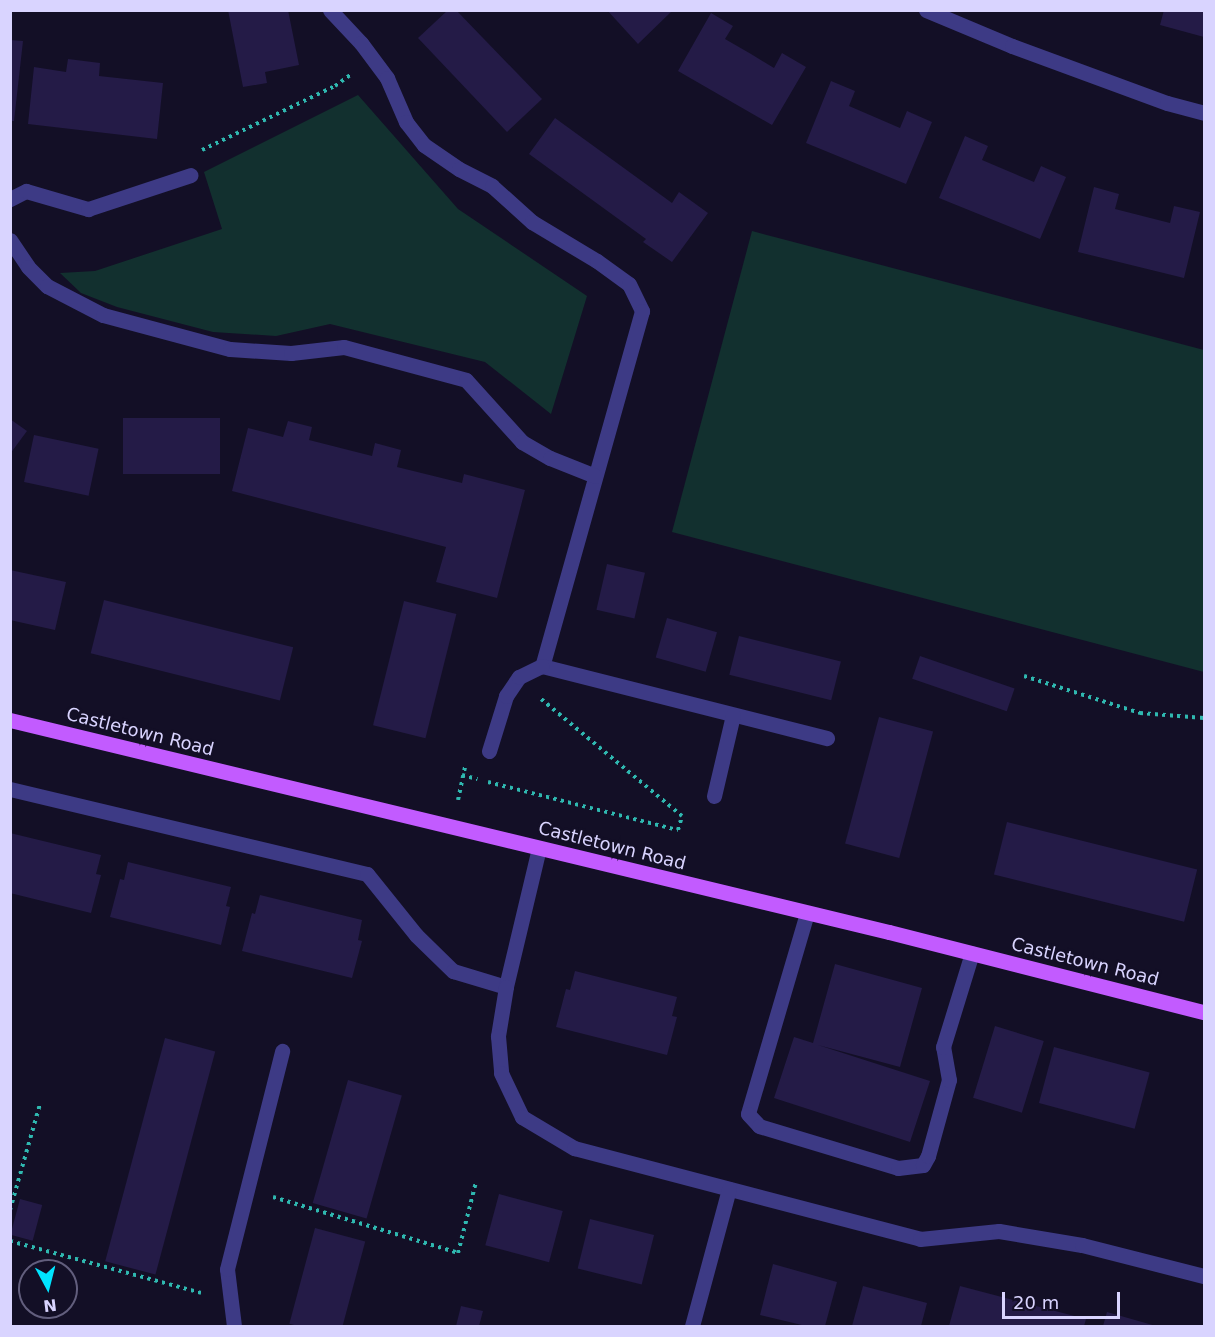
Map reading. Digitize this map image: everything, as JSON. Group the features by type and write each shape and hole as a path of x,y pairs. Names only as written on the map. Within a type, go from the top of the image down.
{"main road":[{"name":"Castletown Road","path":"10,720 972,953 1204,1012"}],"street":[{"path":"330,10 361,43 387,78 405,122 424,145 459,169 492,186 532,222 597,261 629,284 642,311 542,666"},
{"path":"926,10 1045,58 1167,103 1204,113"},
{"path":"10,199 26,191 88,209 190,175"},
{"path":"10,240 28,267 47,286 103,315 230,349 291,353 344,347 466,380 522,442 550,458 595,476"},
{"path":"489,751 506,696 519,677 542,666 827,738"},
{"path":"714,796 733,715"},
{"path":"10,789 367,874 416,935 453,971 506,987"},
{"path":"539,848 506,987 498,1036 501,1072 522,1117 574,1148 920,1239 999,1231 1082,1245 1204,1276"},
{"path":"807,913 748,1114 759,1126 897,1168 924,1165 928,1156 948,1080 943,1047 972,953"},
{"path":"234,1326 227,1269 282,1051"},
{"path":"692,1326 729,1189"}],"path":[{"path":"190,175 200,151 335,86 372,58"},
{"path":"1024,676 1140,714 1204,718"},
{"path":"462,775 678,830 682,816 519,677"},
{"path":"10,1210 40,1104"},
{"path":"247,1189 458,1253 476,1182"},
{"path":"10,1241 202,1293 230,1293"}],"green space":[{"path":"358,95 458,209 587,296 551,414 485,362 330,324 276,336 213,332 117,307 81,293 60,273 95,271 222,229 204,172"},
{"path":"752,231 1204,350 1204,672 672,532"}],"building":[{"path":"228,10 288,10 299,65 265,72 267,83 243,87"},
{"path":"448,10 456,10 542,99 507,132 418,38"},
{"path":"607,10 673,10 638,44"},
{"path":"1164,10 1204,10 1204,37 1160,25"},
{"path":"711,13 733,26 725,39 774,68 782,53 806,67 772,125 678,71"},
{"path":"10,40 23,41 14,121 10,121"},
{"path":"68,59 100,63 99,76 163,83 157,139 28,124 34,67 66,72"},
{"path":"831,81 855,91 849,106 900,128 907,111 932,122 906,184 806,143"},
{"path":"555,118 672,203 679,192 708,213 672,262 643,242 646,239 529,154"},
{"path":"965,136 988,146 982,160 1034,182 1041,166 1066,177 1040,239 939,198"},
{"path":"1094,187 1119,194 1115,209 1170,223 1174,206 1200,212 1184,278 1078,252"},
{"path":"123,418 220,418 220,474 123,474"},
{"path":"10,419 27,431 10,454"},
{"path":"288,421 312,427 309,440 372,456 375,443 401,450 397,467 462,483 464,474 525,490 497,598 436,582 446,547 232,491 248,428 283,437"},
{"path":"34,435 99,449 89,496 24,482"},
{"path":"607,564 645,573 634,619 596,610"},
{"path":"10,570 66,582 55,630 10,620"},
{"path":"104,600 293,647 280,701 91,653"},
{"path":"404,601 456,614 425,738 373,725"},
{"path":"667,618 717,632 706,672 656,657"},
{"path":"739,636 841,661 831,700 729,675"},
{"path":"920,656 1015,689 1007,711 912,679"},
{"path":"879,717 933,731 899,858 845,844"},
{"path":"1007,822 1197,869 1184,922 994,874"},
{"path":"10,833 101,855 96,874 101,875 91,913 10,893"},
{"path":"128,862 231,887 226,906 230,907 221,945 110,917 120,879 124,880"},
{"path":"260,895 362,920 358,940 362,941 352,978 242,951 252,913 255,914"},
{"path":"835,964 922,988 900,1067 818,1045 930,1081 910,1142 774,1098 794,1037 813,1043"},
{"path":"575,971 677,997 672,1016 677,1017 667,1055 556,1027 566,989 570,990"},
{"path":"995,1026 1044,1041 1022,1113 973,1098"},
{"path":"165,1038 215,1051 155,1275 105,1261"},
{"path":"1054,1047 1150,1073 1135,1129 1039,1103"},
{"path":"348,1080 402,1095 367,1218 313,1203"},
{"path":"499,1194 563,1211 549,1262 485,1245"},
{"path":"20,1199 42,1205 33,1241 10,1235"},
{"path":"590,1219 654,1235 642,1284 578,1268"},
{"path":"315,1228 365,1241 343,1326 298,1326 289,1324"},
{"path":"773,1264 837,1282 825,1326 806,1326 760,1315"},
{"path":"863,1286 927,1303 921,1326 852,1326"},
{"path":"960,1286 1086,1319 1084,1326 949,1326"},
{"path":"461,1306 483,1311 479,1326 456,1326"},
{"path":"1107,1312 1156,1326 1103,1326"}]}
